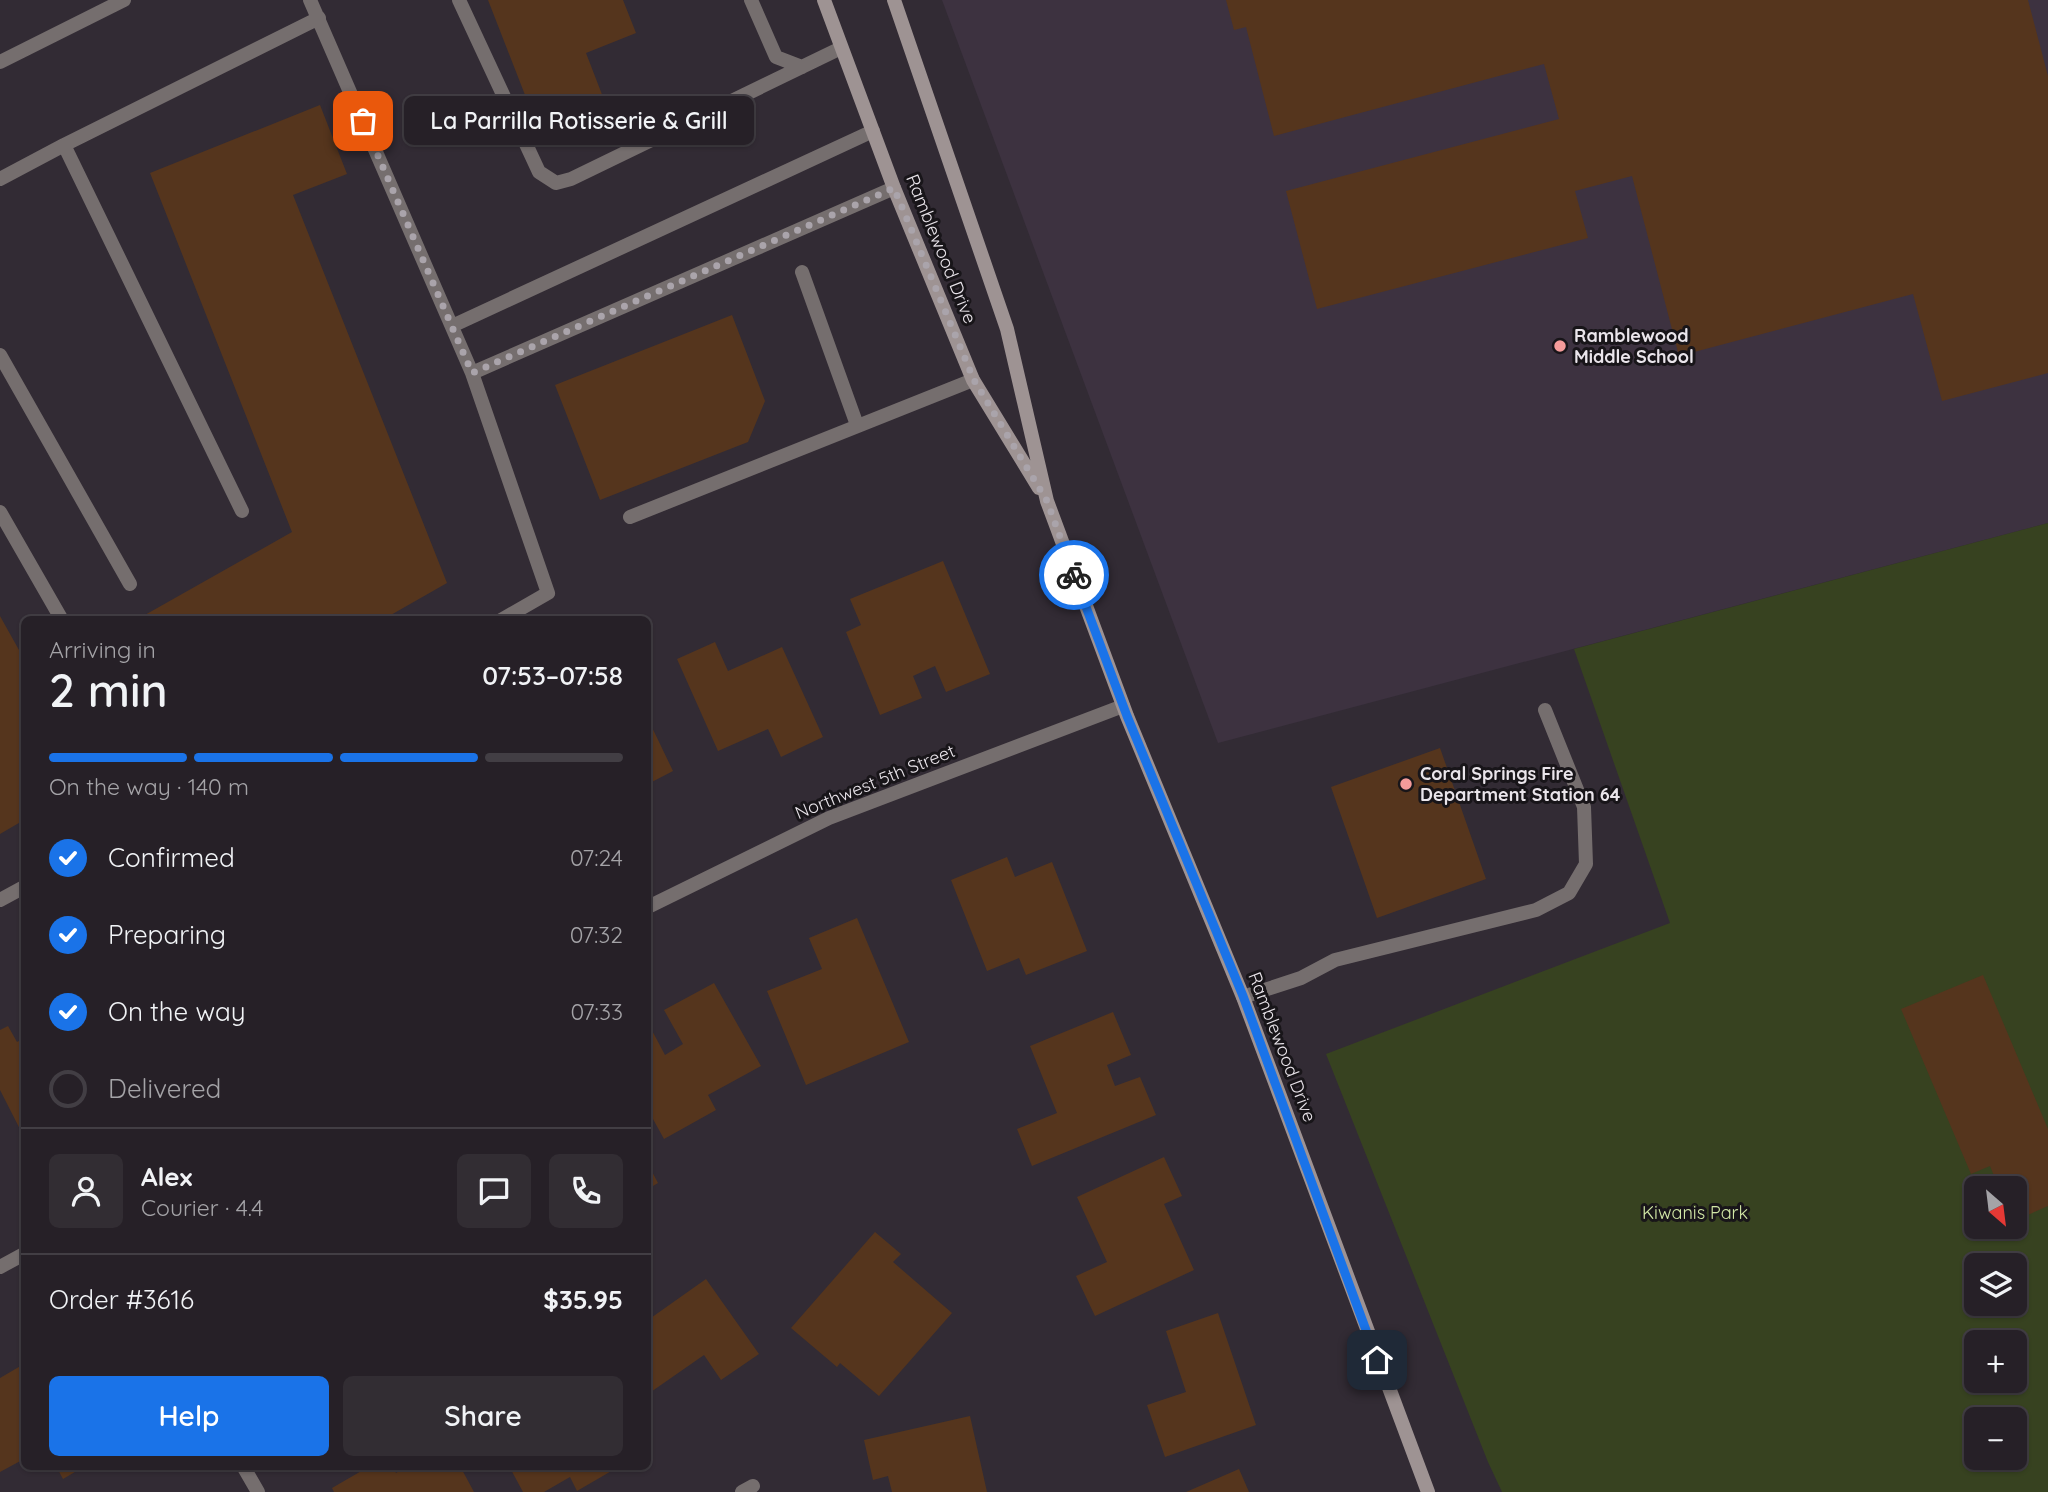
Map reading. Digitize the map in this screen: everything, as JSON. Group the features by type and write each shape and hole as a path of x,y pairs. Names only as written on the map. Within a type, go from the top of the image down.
{"street":[{"path":"0,62 124,0"},
{"path":"310,0 472,373 548,593 508,616"},
{"path":"459,0 538,172 556,183 571,179 841,48"},
{"path":"751,0 776,57 802,67"},
{"name":"Ramblewood Drive","path":"824,0 894,188 974,380 1047,501"},
{"name":"Ramblewood Drive","path":"894,0 1007,329 1047,501 1123,706 1243,996 1428,1492"},
{"path":"0,179 319,18"},
{"path":"452,326 873,131"},
{"path":"64,145 242,511"},
{"path":"472,373 894,188"},
{"path":"802,272 857,425"},
{"path":"0,355 130,584"},
{"path":"630,517 974,380"},
{"path":"0,512 60,616"},
{"name":"Northwest 5th Street","path":"651,907 829,818 1123,706"},
{"path":"1243,996 1301,978 1335,960 1536,910 1569,893 1586,864 1584,807 1545,709"},
{"path":"0,900 21,889"},
{"path":"0,1267 21,1256"},
{"path":"245,1470 258,1492"}],"shaded area":[{"name":"Ramblewood Middle School","path":"942,0 2048,0 2048,523 1218,743"}],"green space":[{"name":"Kiwanis Park","path":"2048,523 2048,1492 1502,1492 1326,1054 1670,923 1574,649"}],"building":[{"path":"488,0 623,0 636,33 586,53 608,110 541,136"},
{"path":"1226,0 2028,0 2048,76 2048,373 1942,401 1913,294 1679,356 1632,176 1575,191 1588,238 1317,309 1286,191 1559,119 1544,64 1274,136 1246,27 1234,30"},
{"path":"320,105 347,174 293,195 447,583 389,616 143,616 292,532 150,173"},
{"path":"732,315 765,401 748,442 600,500 555,385"},
{"path":"943,561 990,674 946,692 935,666 913,676 922,698 880,715 846,632 861,625 850,599"},
{"path":"0,616 21,654 21,822 0,834"},
{"path":"715,642 728,671 782,647 823,737 781,757 768,729 718,751 677,659"},
{"path":"651,725 673,771 651,782"},
{"path":"1440,748 1486,879 1377,918 1331,787"},
{"path":"1007,857 1015,877 1052,862 1087,951 1026,975 1019,958 987,971 951,880"},
{"path":"857,918 909,1042 806,1085 767,991 822,969 809,938"},
{"path":"1983,975 2048,1129 2048,1206 2027,1215 2027,1176 1994,1176 1990,1166 1971,1174 1901,1009"},
{"path":"714,983 761,1066 708,1095 716,1110 664,1139 651,1115 651,1029 665,1055 683,1044 664,1010"},
{"path":"1113,1012 1131,1055 1107,1065 1115,1086 1140,1077 1156,1115 1032,1166 1017,1129 1057,1113 1030,1046"},
{"path":"8,1026 17,1042 21,1040 21,1131 0,1090 0,1030"},
{"path":"1164,1157 1182,1196 1164,1204 1194,1270 1095,1316 1076,1276 1107,1262 1077,1197"},
{"path":"651,1170 658,1183 651,1187"},
{"path":"875,1232 901,1254 893,1262 952,1313 879,1396 840,1363 837,1367 791,1328"},
{"path":"706,1279 759,1354 721,1380 704,1355 651,1392 651,1318"},
{"path":"1218,1313 1256,1425 1165,1457 1147,1405 1186,1392 1166,1331"},
{"path":"21,1366 21,1461 0,1472 0,1378"},
{"path":"970,1416 987,1492 892,1492 888,1476 873,1480 864,1440"},
{"path":"1239,1469 1249,1492 1186,1492"},
{"path":"58,1470 78,1470 63,1479"},
{"path":"363,1470 395,1470 396,1473 401,1470 462,1470 474,1492 334,1492 332,1488"},
{"path":"511,1470 613,1470 577,1491 570,1477 544,1492 523,1492"}],"way so far":[{"path":"363,121 472,373 894,188 974,380 1047,501 1074,575"}],"place":[{"name":"La Parrilla Rotisserie & Grill","path":"363,121"},
{"name":"Ramblewood Middle School","path":"1560,346"},
{"name":"Coral Springs Fire Department Station 64","path":"1406,784"}],"route":[{"path":"1074,575 1127,716 1243,996 1377,1360"}]}
